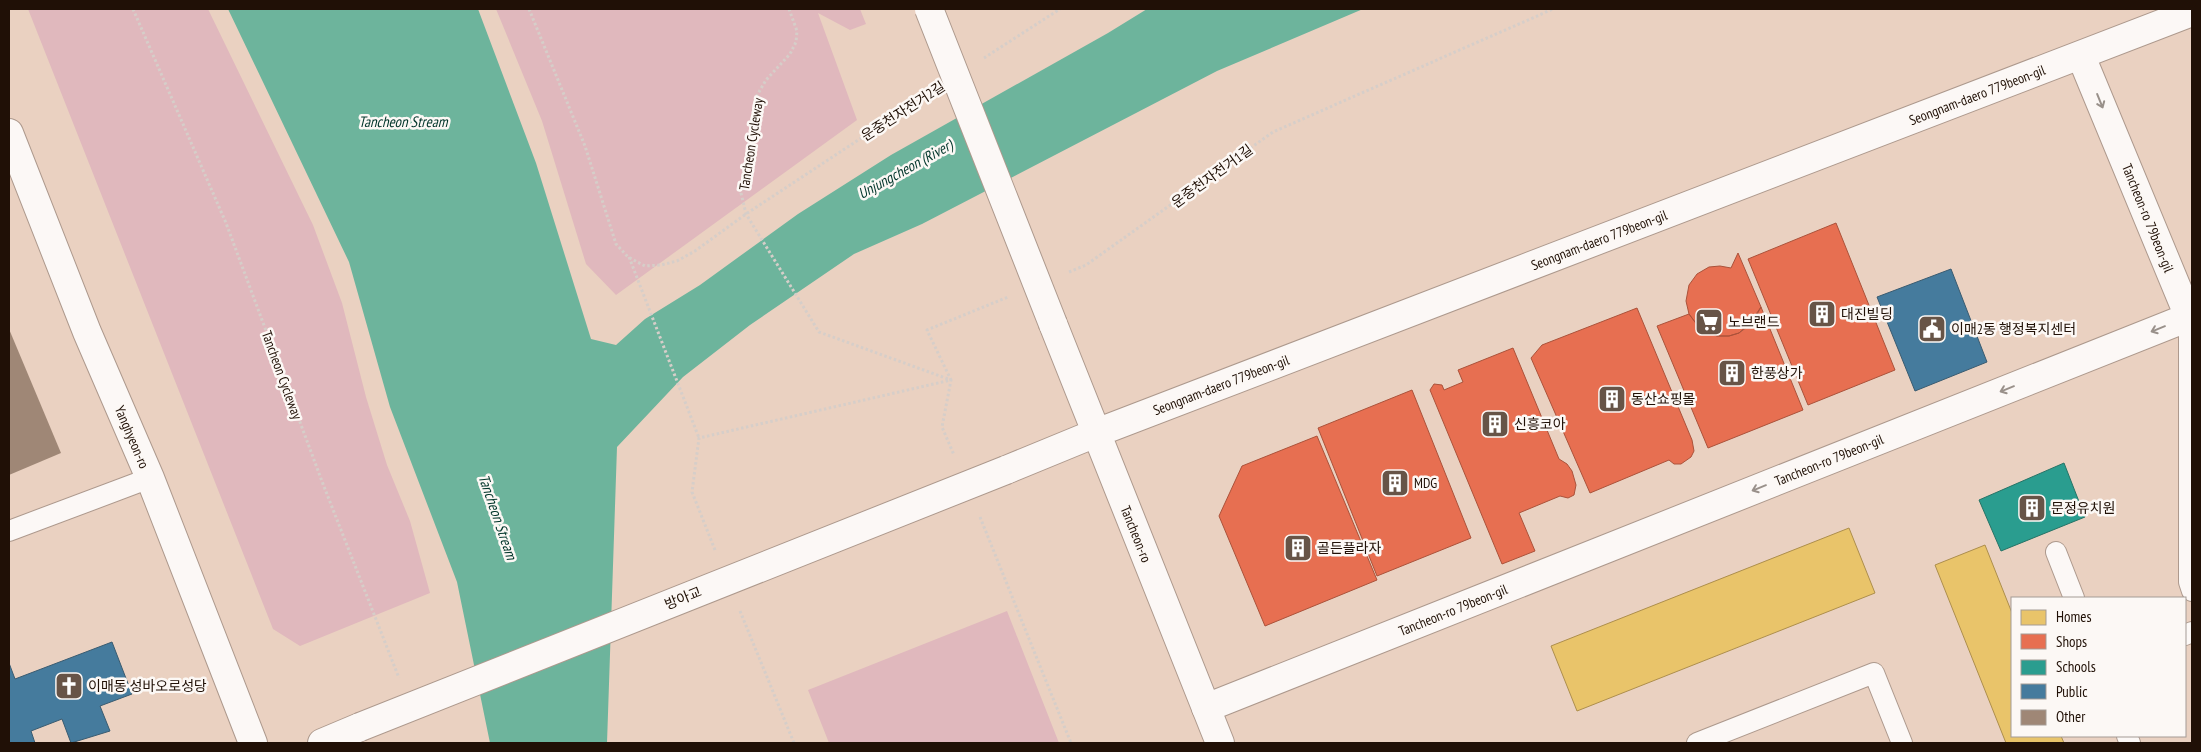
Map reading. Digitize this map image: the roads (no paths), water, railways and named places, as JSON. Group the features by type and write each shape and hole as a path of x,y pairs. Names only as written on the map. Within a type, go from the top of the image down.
{"street":[{"name":"Tancheon-ro","path":"929,9 1220,743"},
{"name":"Seongnam-daero 779beon-gil","path":"1006,470 1096,433 2192,12"},
{"name":"Tancheon-ro 79beon-gil","path":"1206,708 2190,317 2081,56"},
{"name":"Yanghyeon-ro","path":"9,133 88,332 150,478 253,743"},
{"name":"방아교","path":"322,743 1006,470"}],"lane":[{"path":"2190,317 2189,582 2192,591"},
{"path":"9,532 150,478"},
{"path":"2056,552 2074,597"},
{"path":"1697,743 1874,673 1902,743"}],"water":[{"name":"Tancheon Stream","path":"228,9 478,9 536,163 591,339 616,345 645,319 700,285 798,214 891,155 1108,33 1147,9 1363,9 1217,71 922,224 854,254 750,325 683,377 617,447 607,743 490,743 457,582 390,407 349,262"}],"place":[{"name":"대진빌딩","path":"1822,314"},
{"name":"노브랜드","path":"1709,322"},
{"name":"이매2동 행정복지센터","path":"1932,329"},
{"name":"한풍상가","path":"1732,373"},
{"name":"동산쇼핑몰","path":"1612,399"},
{"name":"신흥코아","path":"1495,424"},
{"name":"MDG","path":"1395,483"},
{"name":"문정유치원","path":"2032,508"},
{"name":"골든플라자","path":"1298,548"},
{"name":"이매동 성바오로성당","path":"69,686"}],"water label":[{"name":"Unjungcheon (River)","path":"905,169"}]}
